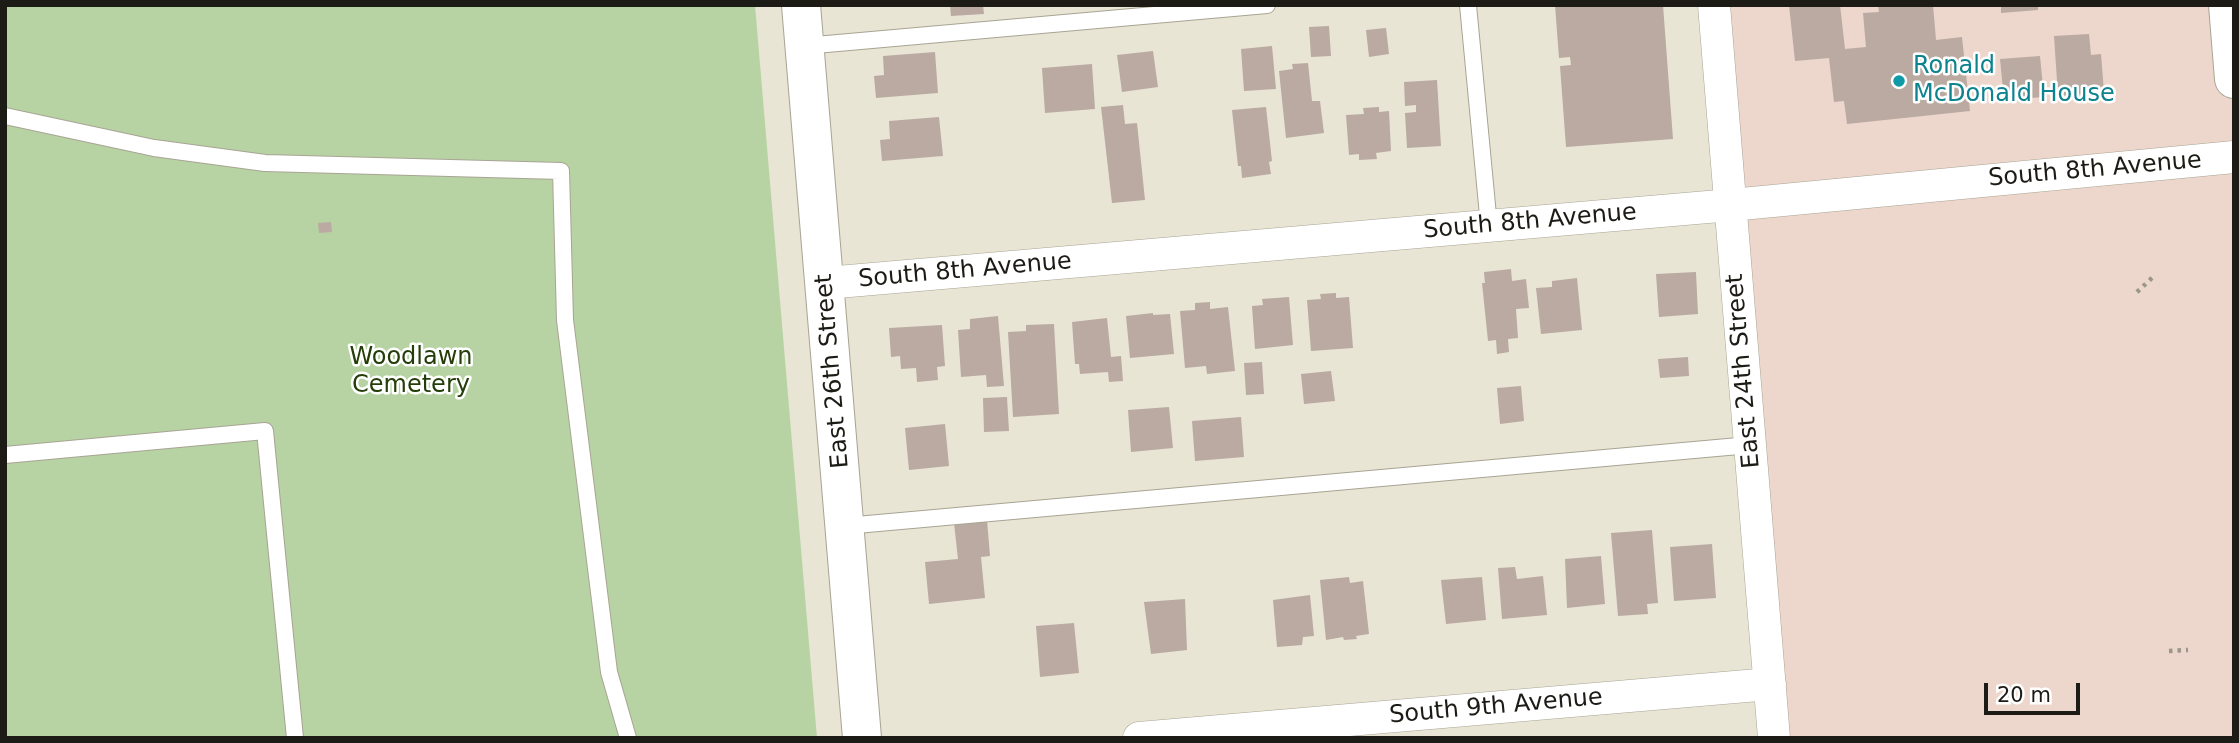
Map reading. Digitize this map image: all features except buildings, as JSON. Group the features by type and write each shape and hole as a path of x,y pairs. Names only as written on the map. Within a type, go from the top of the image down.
{"main road":[{"name":"East 26th Street","path":"801,5 862,738"},
{"path":"2228,5 2234,79"}],"street":[{"name":"East 24th Street","path":"1714,5 1774,738"},
{"name":"South 8th Avenue","path":"826,283 1731,205 2234,157"},
{"name":"South 9th Avenue","path":"1139,738 1770,684"}],"lane":[{"path":"804,47 1266,5"},
{"path":"1468,5 1489,226"},
{"path":"5,116 154,148 265,163 561,171 565,320 609,672 628,738"},
{"path":"5,455 265,431 295,738"},
{"path":"845,526 1751,445"}],"path":[{"path":"2137,292 2153,277"},
{"path":"2169,652 2188,650"}],"shaded area":[{"path":"1714,5 2234,5 2234,738 1774,738"}],"green space":[{"name":"Woodlawn Cemetery","path":"5,5 755,5 817,738 5,738"}],"place":[{"name":"Ronald McDonald House","path":"1899,81"}]}
